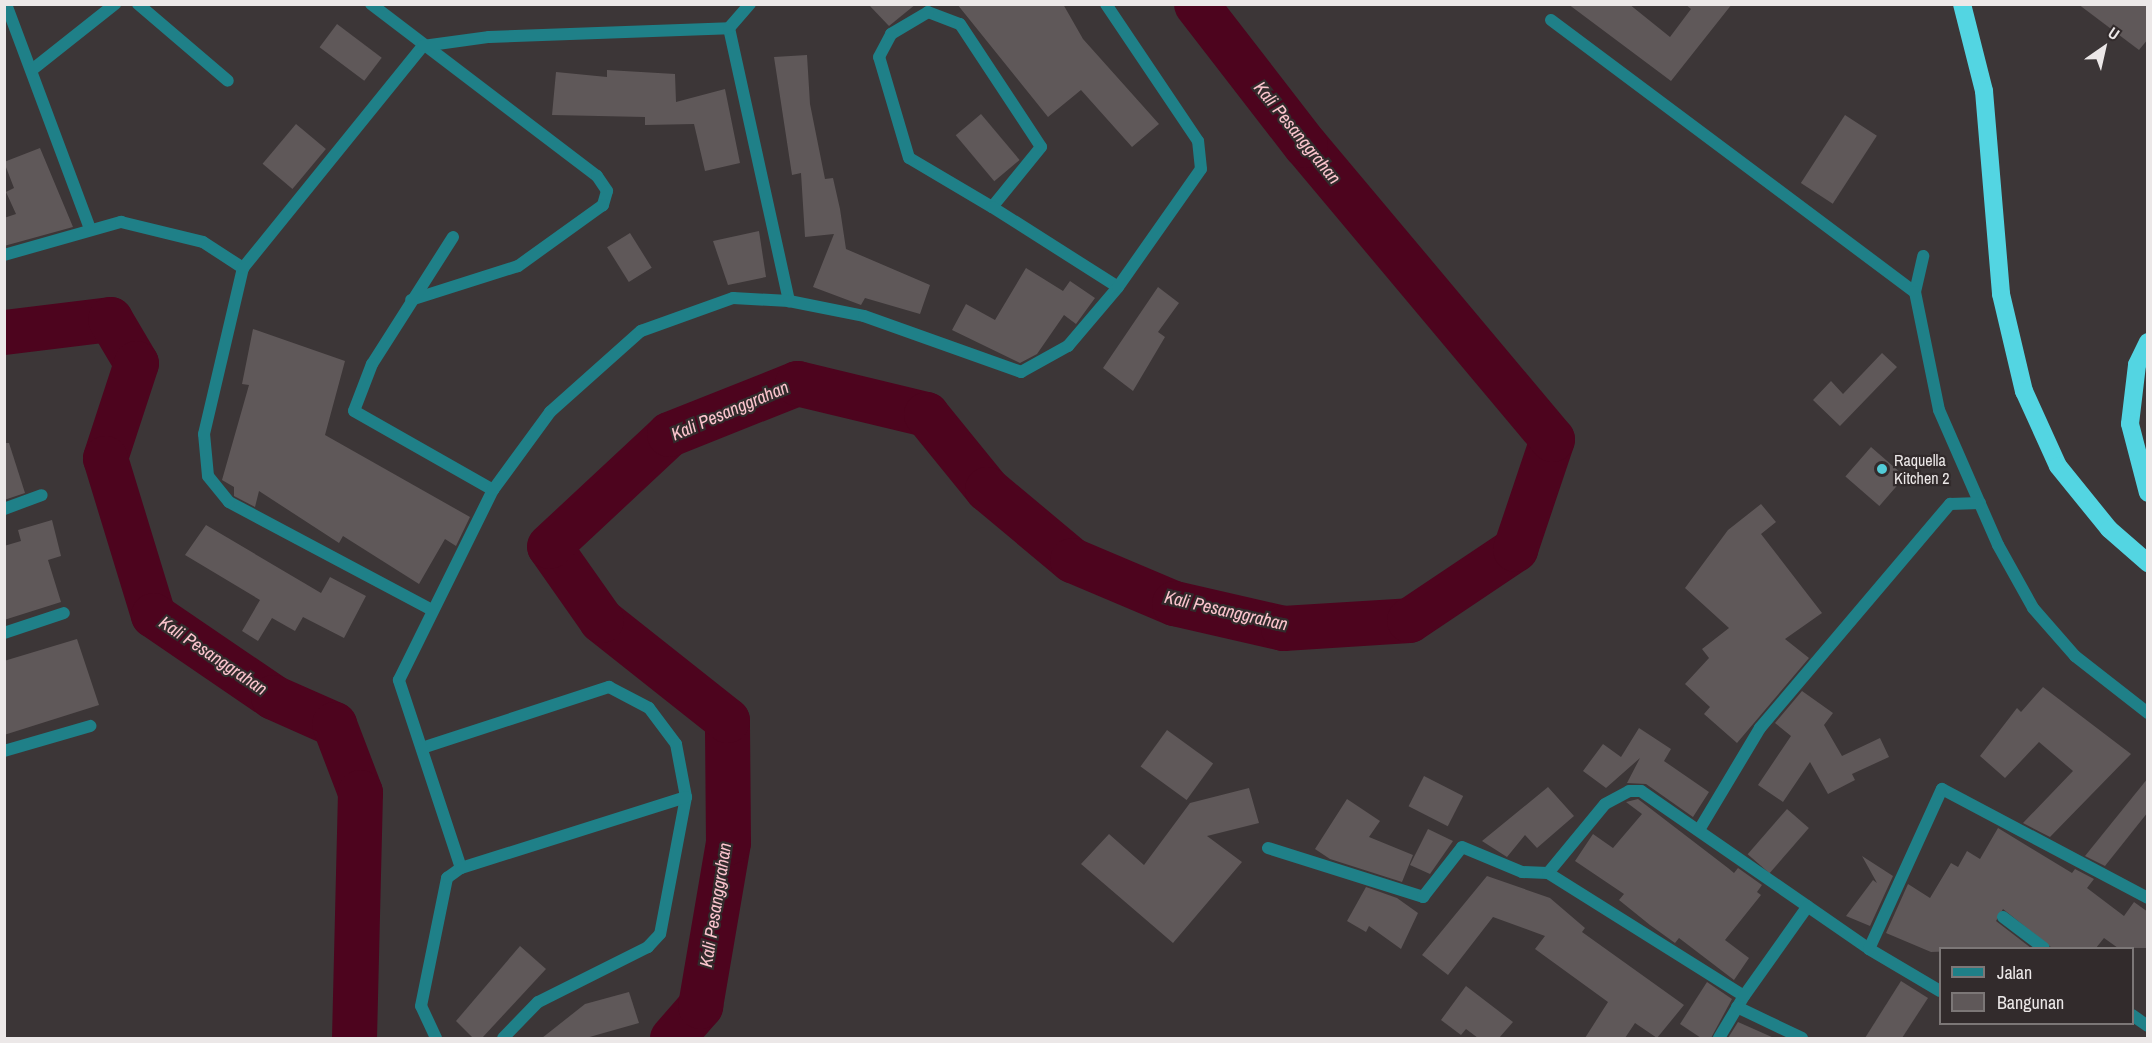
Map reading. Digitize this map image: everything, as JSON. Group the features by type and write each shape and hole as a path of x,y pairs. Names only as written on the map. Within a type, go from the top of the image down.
{"highway":[{"path":"1962,4 1984,91 2001,294 2024,391 2058,466 2109,529 2148,563"},
{"path":"2148,342 2137,364 2130,424 2148,493"}],"street":[{"path":"6,4 33,69 90,229"},
{"path":"33,69 115,4"},
{"path":"138,4 228,81"},
{"path":"371,4 423,46 597,176 607,190 603,205 518,266 411,300"},
{"path":"432,610 229,502 208,476 204,434 243,268 423,46 489,37 729,28 750,4"},
{"path":"461,868 425,747 399,680 493,490 550,412 641,330 733,298 789,301 864,316 1022,372 1068,346 1118,287 1201,169 1202,155 1106,4"},
{"path":"992,207 1041,147 960,24 928,12 891,34 879,57 909,158 992,207 1118,287"},
{"path":"1551,20 1915,292"},
{"path":"729,28 789,301"},
{"path":"4,255 90,229 122,222 154,226 203,242 243,268"},
{"path":"453,237 372,364 354,411 493,490"},
{"path":"1923,256 1915,292 1939,410 1980,503 2033,608 2075,656 2148,713"},
{"path":"4,508 42,495"},
{"path":"1699,830 1760,728 1950,504 1980,503"},
{"path":"4,633 64,613"},
{"path":"425,747 609,687 649,708 676,744 686,797 660,934 648,947 538,1002 503,1038"},
{"path":"4,751 90,726"},
{"path":"1869,949 1942,789 2148,898"},
{"path":"1548,873 1605,804 1629,791 1641,791 1869,949 1939,990"},
{"path":"436,1038 422,1006 442,888 461,868 686,797"},
{"path":"1268,848 1423,897 1462,847 1522,872 1548,873 1744,996"},
{"path":"1719,1038 1744,996 1808,906"},
{"path":"2003,917 2043,947"},
{"path":"1737,1007 1802,1038"},
{"path":"2134,1016 2148,1026"}],"building":[{"path":"868,4 916,4 889,26"},
{"path":"957,4 1063,4 1083,39 1159,124 1132,147 1081,90 1048,117"},
{"path":"1568,4 1629,4 1670,37 1691,9 1685,4 1732,4 1671,81"},
{"path":"2078,4 2148,4 2148,39 2139,50"},
{"path":"337,24 382,58 364,81 320,47"},
{"path":"807,55 810,104 825,179 833,178 846,249 930,285 920,314 865,298 861,305 813,287 834,234 805,237 801,173 792,175 774,57"},
{"path":"607,70 675,74 676,102 725,89 740,163 705,171 694,124 645,125 645,117 552,115 556,72 607,77"},
{"path":"981,114 1020,160 994,181 956,135"},
{"path":"1845,115 1877,136 1833,204 1801,183"},
{"path":"296,124 326,149 292,189 263,164"},
{"path":"40,148 73,227 4,246 4,218 16,214 6,192 14,188 4,162"},
{"path":"759,231 766,277 728,285 713,241"},
{"path":"630,233 652,268 629,282 607,247"},
{"path":"1026,268 1063,291 1070,281 1095,298 1076,324 1064,315 1037,354 1020,363 952,330 966,304 995,320"},
{"path":"1158,287 1179,303 1158,332 1165,337 1133,391 1103,368"},
{"path":"253,329 345,361 325,435 470,517 456,546 445,539 419,584 343,536 339,543 259,491 255,507 234,496 234,487 222,480 249,385 242,384"},
{"path":"1882,353 1897,367 1840,426 1813,400 1831,381 1843,394"},
{"path":"4,443 9,443 25,493 4,500"},
{"path":"1871,447 1905,477 1879,506 1845,476"},
{"path":"1761,504 1776,522 1761,534 1822,613 1785,639 1809,658 1737,743 1704,714 1710,707 1685,684 1709,658 1702,649 1729,628 1685,588 1728,530"},
{"path":"52,520 61,556 48,560 61,602 4,620 4,546 21,541 18,530"},
{"path":"206,525 321,593 330,577 366,596 344,638 303,617 295,631 272,618 258,641 242,631 260,600 185,555"},
{"path":"77,639 99,705 4,735 4,661"},
{"path":"2043,687 2131,754 2050,837 2023,823 2073,771 2039,742 2005,778 1980,756 2017,708 2021,712"},
{"path":"1802,691 1833,713 1824,725 1842,756 1880,738 1889,757 1852,774 1855,780 1828,794 1810,762 1783,802 1758,785 1791,736 1775,723"},
{"path":"1639,728 1671,749 1664,761 1709,792 1693,817 1646,784 1627,783 1640,758 1606,788 1583,771 1603,744 1621,757"},
{"path":"1167,730 1213,764 1187,800 1141,766"},
{"path":"1424,776 1463,796 1448,826 1409,806"},
{"path":"2148,778 2148,812 2105,866 2085,856"},
{"path":"1548,787 1574,816 1537,848 1525,835 1507,857 1482,841"},
{"path":"1249,788 1259,823 1207,836 1242,862 1173,943 1081,864 1109,834 1144,865 1190,803"},
{"path":"1347,799 1380,821 1369,837 1413,855 1402,882 1330,859 1315,849"},
{"path":"1638,799 1734,873 1738,868 1762,885 1757,892 1761,895 1725,940 1749,958 1734,980 1679,938 1675,943 1650,925 1619,900 1624,894 1575,861 1593,834 1613,848 1642,814 1626,802"},
{"path":"1787,809 1809,828 1770,873 1748,854"},
{"path":"1998,828 2072,873 2075,869 2094,879 2087,888 2124,916 2134,902 2148,912 2148,948 2117,947 2104,938 2097,947 2051,947 2003,909 1996,921 2030,947 1939,947 1939,952 1931,952 1886,933 1908,884 1930,898 1951,863 1958,867 1967,851 1980,859"},
{"path":"1428,829 1453,841 1430,874 1410,865"},
{"path":"1862,856 1893,876 1870,926 1846,916 1873,880 1877,883"},
{"path":"1487,876 1550,898 1585,928 1582,932 1684,1005 1657,1038 1635,1023 1625,1038 1585,1038 1608,1002 1535,949 1545,936 1493,917 1448,975 1422,955"},
{"path":"1366,887 1397,898 1418,913 1401,949 1369,926 1366,932 1347,921"},
{"path":"520,946 546,969 482,1038 473,1038 456,1021"},
{"path":"1901,981 1928,998 1902,1038 1865,1038"},
{"path":"1707,982 1732,999 1711,1038 1701,1038 1680,1024"},
{"path":"1466,986 1513,1022 1499,1038 1478,1038 1466,1029 1461,1035 1441,1020"},
{"path":"629,992 639,1023 586,1038 542,1038 585,1004"},
{"path":"1738,1022 1774,1038 1728,1038"}],"waterway":[{"name":"Kali Pesanggrahan","path":"672,1038 700,1006 728,842 727,720 601,620 549,546 669,434 797,383 926,414 987,489 1072,560 1174,603 1283,628 1409,620 1515,549 1552,439 1305,145 1196,4"},
{"name":"Kali Pesanggrahan","path":"4,332 110,319 136,363 105,458 153,615 273,697 334,724 360,792 354,1038"}],"place":[{"name":"Raquella Kitchen 2","path":"1882,469"}]}
